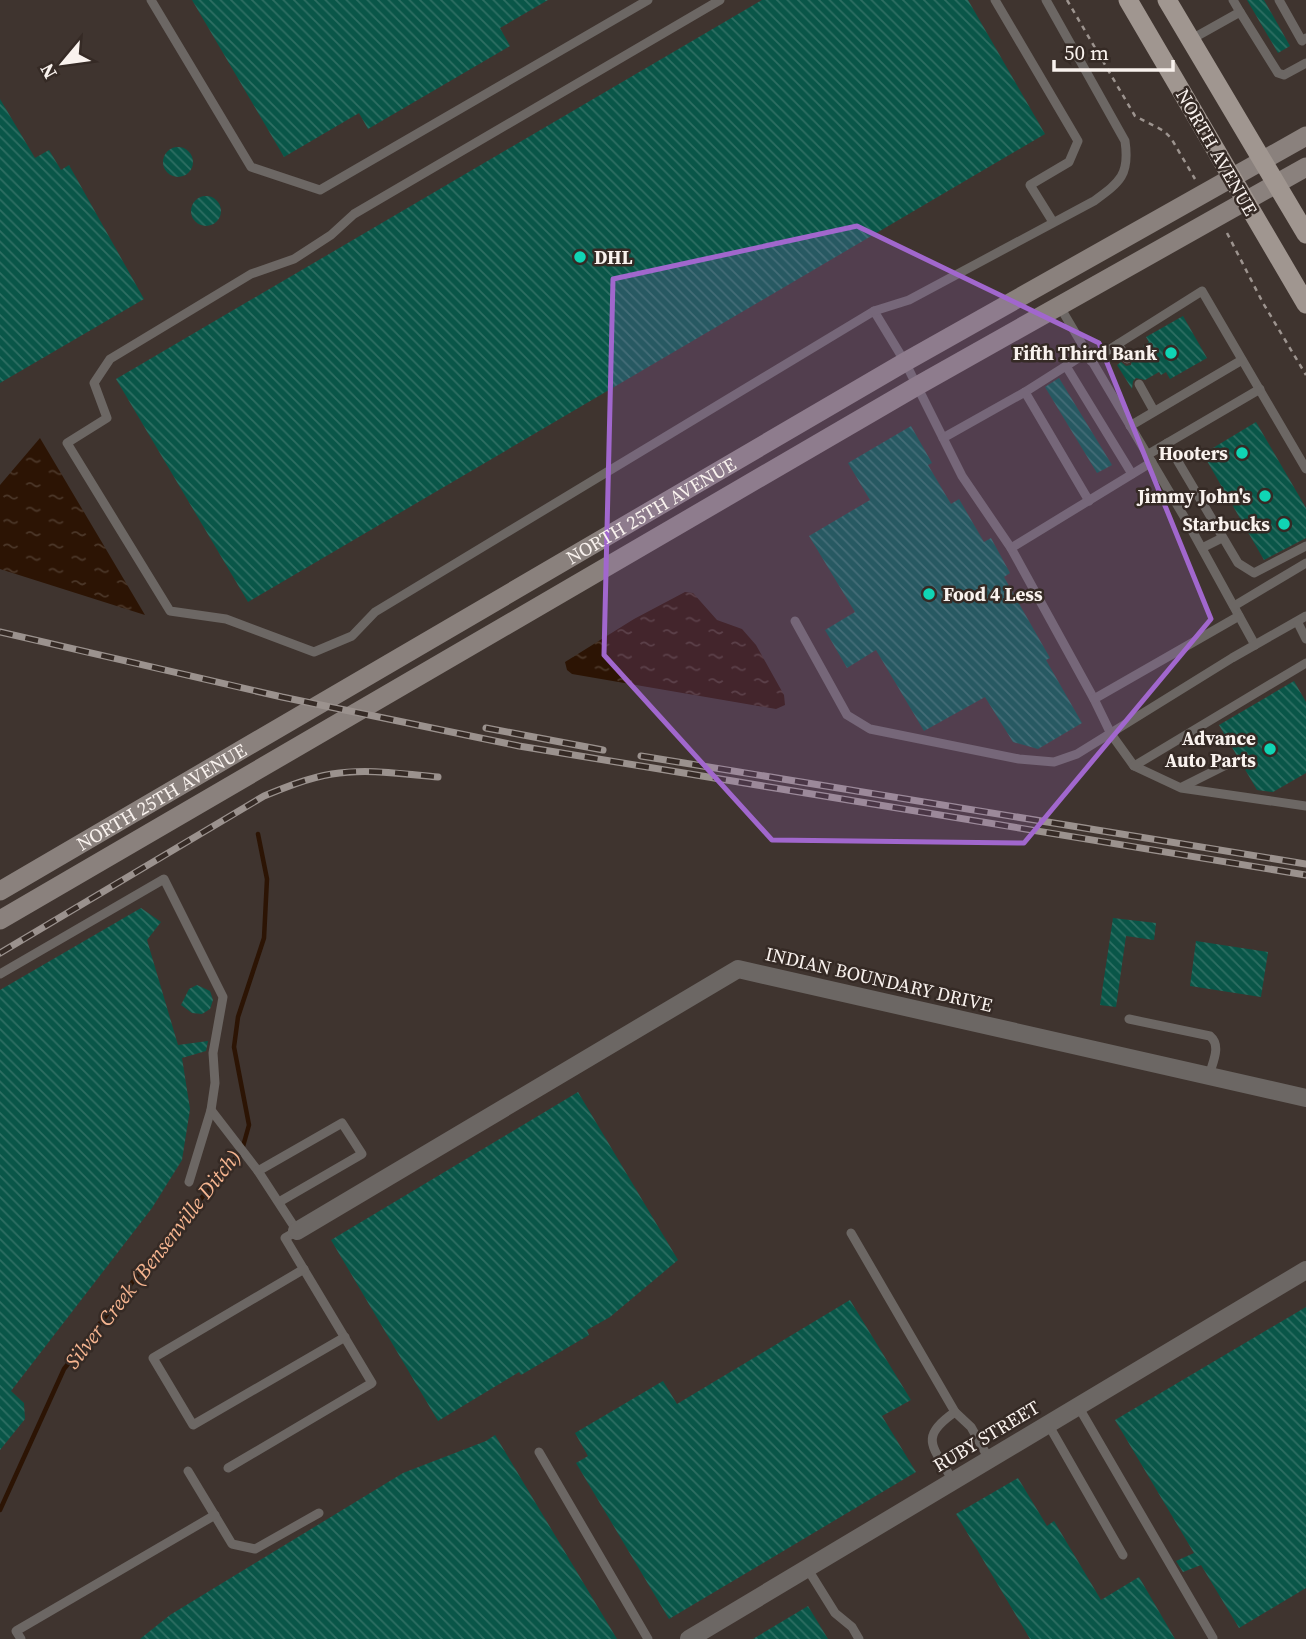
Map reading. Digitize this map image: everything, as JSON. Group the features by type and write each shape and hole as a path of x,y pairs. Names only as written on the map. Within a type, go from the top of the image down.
{"main road":[{"name":"NORTH AVENUE","path":"1128,0 1306,304"},
{"name":"NORTH AVENUE","path":"1167,0 1306,234"},
{"name":"NORTH 25TH AVENUE","path":"0,891 905,362 1306,136"},
{"name":"NORTH 25TH AVENUE","path":"0,920 917,386 1306,167"}],"street":[{"name":"INDIAN BOUNDARY DRIVE","path":"297,1231 738,969 1306,1098"},
{"name":"RUBY STREET","path":"688,1639 1306,1270"}],"lane":[{"path":"151,0 251,167 320,190 648,0"},
{"path":"720,0 354,214 331,235 294,259 251,274 110,359 94,383 107,418 67,443 170,611 226,619 314,652 352,636 375,612 874,311 909,300 1094,201 1120,182 1128,160 1125,141 1046,0"},
{"path":"995,0 1078,141 1069,162 1030,185 1053,222"},
{"path":"1233,0 1278,73 1284,75 1306,63"},
{"path":"1279,0 1305,42"},
{"path":"1191,40 1240,12"},
{"path":"943,438 1066,366 1118,344 1202,291 1306,469"},
{"path":"1060,307 1202,548 1255,645"},
{"path":"874,311 905,362 962,476 1011,548 1111,734 1134,766 1181,788 1306,806"},
{"path":"1118,344 1127,359"},
{"path":"1130,426 1242,360"},
{"path":"1066,366 1132,474"},
{"path":"1139,384 1154,411"},
{"path":"1011,548 1132,474 1167,443 1259,389"},
{"path":"1025,392 1089,501"},
{"path":"1167,443 1238,563 1254,573 1306,546"},
{"path":"1202,548 1222,538"},
{"path":"1234,606 1306,563"},
{"path":"1094,699 1239,616"},
{"path":"795,621 847,715 870,729 1019,759 1054,762 1077,754 1306,616"},
{"path":"1298,623 1306,639"},
{"path":"1134,766 1306,663"},
{"path":"1181,788 1226,765"},
{"path":"0,974 164,879 223,997 213,1054 215,1083 211,1110 189,1182"},
{"path":"1129,1019 1210,1036 1217,1047 1209,1076"},
{"path":"211,1110 258,1171 297,1231 285,1238 372,1383 228,1468"},
{"path":"258,1171 342,1123 362,1154 279,1202"},
{"path":"851,1233 955,1412 971,1427 989,1459"},
{"path":"304,1269 153,1358 193,1425 345,1337"},
{"path":"1078,1406 1213,1638"},
{"path":"953,1481 933,1443 932,1433 938,1424 955,1412"},
{"path":"1048,1424 1123,1555"},
{"path":"539,1452 648,1639"},
{"path":"188,1471 232,1544 255,1549 319,1513"},
{"path":"21,1639 16,1632 215,1515"},
{"path":"807,1568 835,1613 852,1627 859,1639"}],"path":[{"path":"1068,0 1135,116 1164,131 1187,165"},
{"path":"1232,242 1263,303 1306,375"}],"highlighted area":[{"path":"857,226 1099,343 1211,619 1024,843 772,840 604,655 613,279"}],"water":[{"path":"40,438 145,615 0,569 0,485"},
{"path":"685,592 693,593 717,620 742,629 756,645 784,695 785,705 776,709 572,674 567,670 565,662 634,619"}],"building":[{"path":"192,0 548,0 500,28 510,46 368,129 359,113 284,157"},
{"name":"DHL","path":"762,0 968,0 1045,134 248,602 116,379"},
{"path":"1247,0 1264,0 1290,46 1278,53"},
{"path":"0,99 35,158 49,150 61,170 69,165 144,299 0,383"},
{"path":"178,147 189,151 193,162 189,173 178,177 167,173 163,162 167,151"},
{"path":"206,196 217,200 221,211 217,222 206,226 195,222 191,211 195,200"},
{"name":"Fifth Third Bank","path":"1183,316 1207,358 1170,379 1166,372 1161,375 1159,372 1145,380 1136,378 1132,389 1117,365 1121,362 1126,366 1131,365 1133,355 1145,348 1143,346 1149,342 1146,337"},
{"path":"1059,378 1112,465 1097,473 1045,387"},
{"path":"1256,422 1306,508 1306,538 1264,560 1203,454"},
{"name":"Food 4 Less","path":"911,426 932,463 928,465 951,504 959,499 984,542 991,538 1010,573 1004,577 1050,658 1046,660 1082,723 1038,749 1013,742 985,697 924,731 876,650 847,668 825,630 855,612 809,536 870,500 848,463"},
{"name":"Advance Auto Parts","path":"1294,681 1306,702 1306,773 1273,792 1257,790 1219,725"},
{"path":"141,908 161,922 147,940 178,1045 208,1041 206,1051 182,1058 190,1109 182,1160 152,1208 11,1391 24,1403 25,1419 0,1450 0,990"},
{"path":"1113,918 1156,923 1154,940 1126,936 1116,1007 1100,1005"},
{"path":"1196,941 1268,952 1261,997 1190,986"},
{"path":"197,985 210,991 213,1000 210,1009 202,1014 192,1013 181,1005 189,989"},
{"path":"578,1092 678,1260 610,1317 587,1330 589,1335 521,1375 519,1372 438,1421 331,1240"},
{"path":"850,1300 911,1400 882,1416 916,1472 669,1619 576,1463 588,1456 575,1433 663,1381 677,1404"},
{"path":"1306,1307 1306,1588 1239,1628 1201,1565 1183,1572 1176,1561 1194,1553 1115,1420"},
{"path":"495,1435 617,1639 140,1639 170,1615 403,1473 486,1441"},
{"path":"1018,1478 1047,1526 1054,1521 1101,1600 1139,1577 1175,1639 1030,1639 956,1514"},
{"path":"808,1606 828,1639 753,1639"}],"waterway":[{"name":"Silver Creek (Bensenville Ditch)","path":"0,1510 64,1369 157,1251 242,1150 249,1125 234,1047 238,1017 264,938 267,879 258,834"}],"railway":[{"path":"0,632 282,697 519,746 1306,875"},
{"path":"486,728 603,750"},
{"path":"641,756 1306,864"},
{"path":"0,953 264,796 297,783 345,772 385,772 438,777"}],"place":[{"name":"DHL","path":"580,257"},
{"name":"Fifth Third Bank","path":"1171,353"},
{"name":"Hooters","path":"1242,453"},
{"name":"Jimmy John's","path":"1265,496"},
{"name":"Starbucks","path":"1284,524"},
{"name":"Food 4 Less","path":"929,594"},
{"name":"Advance Auto Parts","path":"1270,749"}]}
